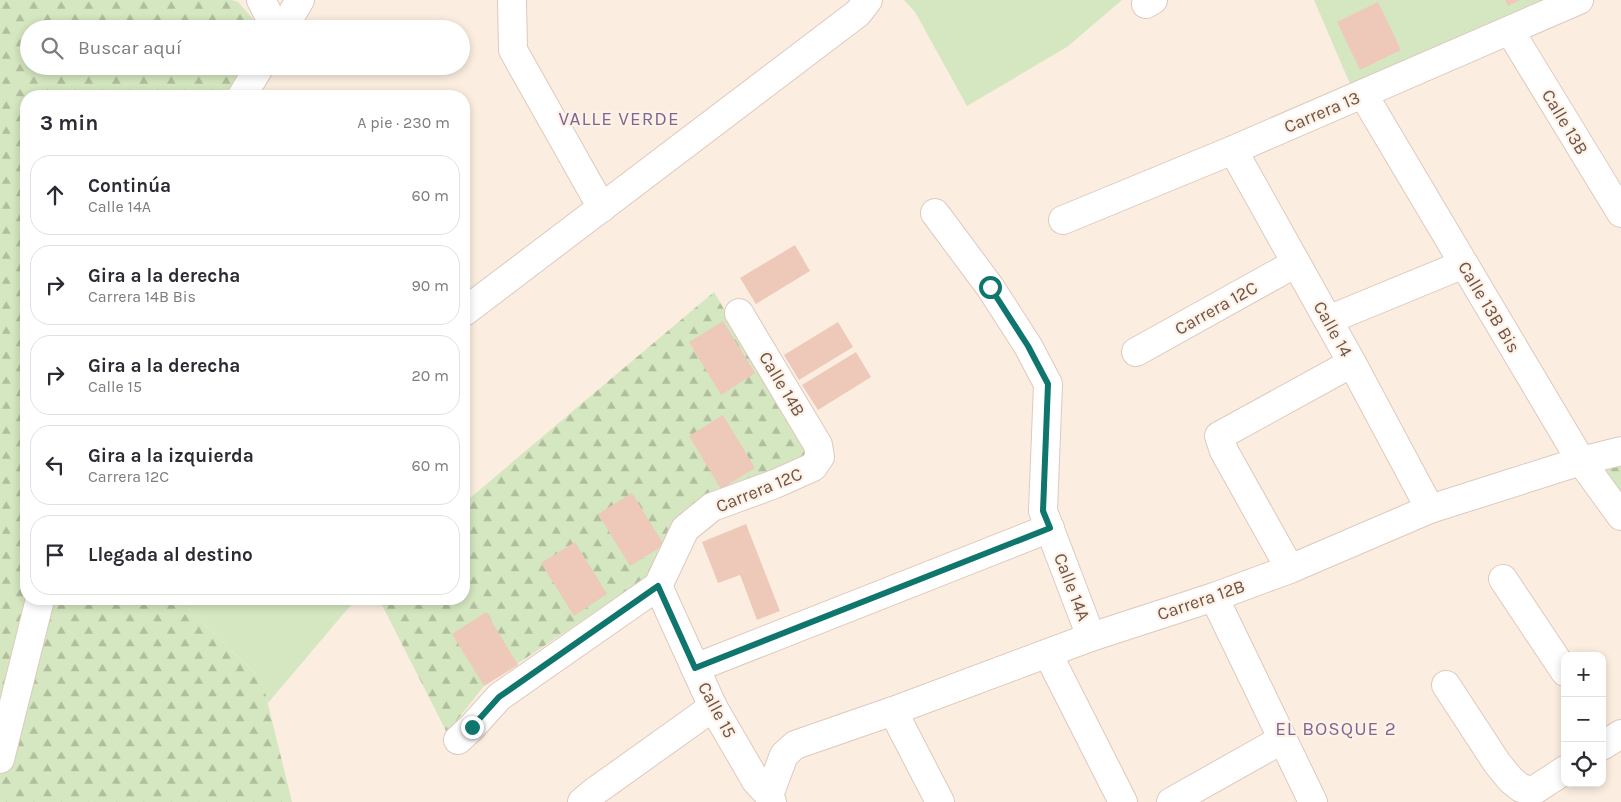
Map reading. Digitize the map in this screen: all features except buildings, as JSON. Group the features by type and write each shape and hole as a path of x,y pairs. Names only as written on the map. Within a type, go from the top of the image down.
{"street":[{"path":"261,0 271,20"},
{"path":"288,20 300,0"},
{"path":"512,0 513,50 602,208"},
{"path":"470,307 858,14 868,0"},
{"name":"Carrera 13","path":"1063,220 1233,150 1579,0"},
{"name":"Calle 13B","path":"1510,31 1621,213"},
{"path":"246,90 255,75"},
{"name":"Calle 13B Bis","path":"1363,94 1581,461 1621,516"},
{"name":"Calle 14","path":"1233,150 1328,320 1430,509"},
{"name":"Calle 14A","path":"936,213 990,287 1028,346 1048,384 1043,511 1091,637"},
{"name":"Carrera 12C","path":"1136,352 1296,264"},
{"path":"1328,320 1464,264"},
{"name":"Calle 14B","path":"739,313 818,445 820,457"},
{"path":"1290,569 1224,451 1219,436 1352,364"},
{"name":"Carrera 12B","path":"771,798 784,756 796,745 1091,637 1214,597 1290,569 1430,509 1581,461 1621,451"},
{"name":"Carrera 12C","path":"458,740 499,697 658,586 685,530 712,507 775,484 813,467 820,457"},
{"path":"695,668 1050,528"},
{"path":"1503,579 1561,666"},
{"name":"Calle 15","path":"658,586 713,707 756,781 771,798"},
{"path":"1214,597 1284,739 1312,802"},
{"path":"0,759 38,605"},
{"path":"1048,654 1123,802"},
{"path":"1446,685 1497,763 1511,780 1521,788 1533,791 1561,773"},
{"path":"592,799 713,707"},
{"path":"893,711 940,802"},
{"path":"1171,802 1284,739"}],"green space":[{"path":"0,0 232,0 238,2 254,20 20,20 20,75 242,75 234,90 20,90 20,605 25,605 0,723"},
{"path":"904,0 1122,0 1067,47 967,106 915,12"},
{"path":"1314,0 1553,0 1350,84"},
{"path":"714,292 807,453 757,483 655,572 484,686 447,733 382,605 470,605 470,498"},
{"path":"1621,458 1621,512 1588,467"},
{"path":"50,605 184,605 262,680 292,802 0,802 0,768"},
{"path":"184,605 351,605 268,703 258,676"}],"district":[{"name":"VALLE VERDE","path":"619,119"},
{"name":"EL BOSQUE 2","path":"1336,729"}],"route":[{"path":"472,727 499,697 658,586 695,668 1050,528 1043,511 1048,384 1028,346 990,287"}]}
